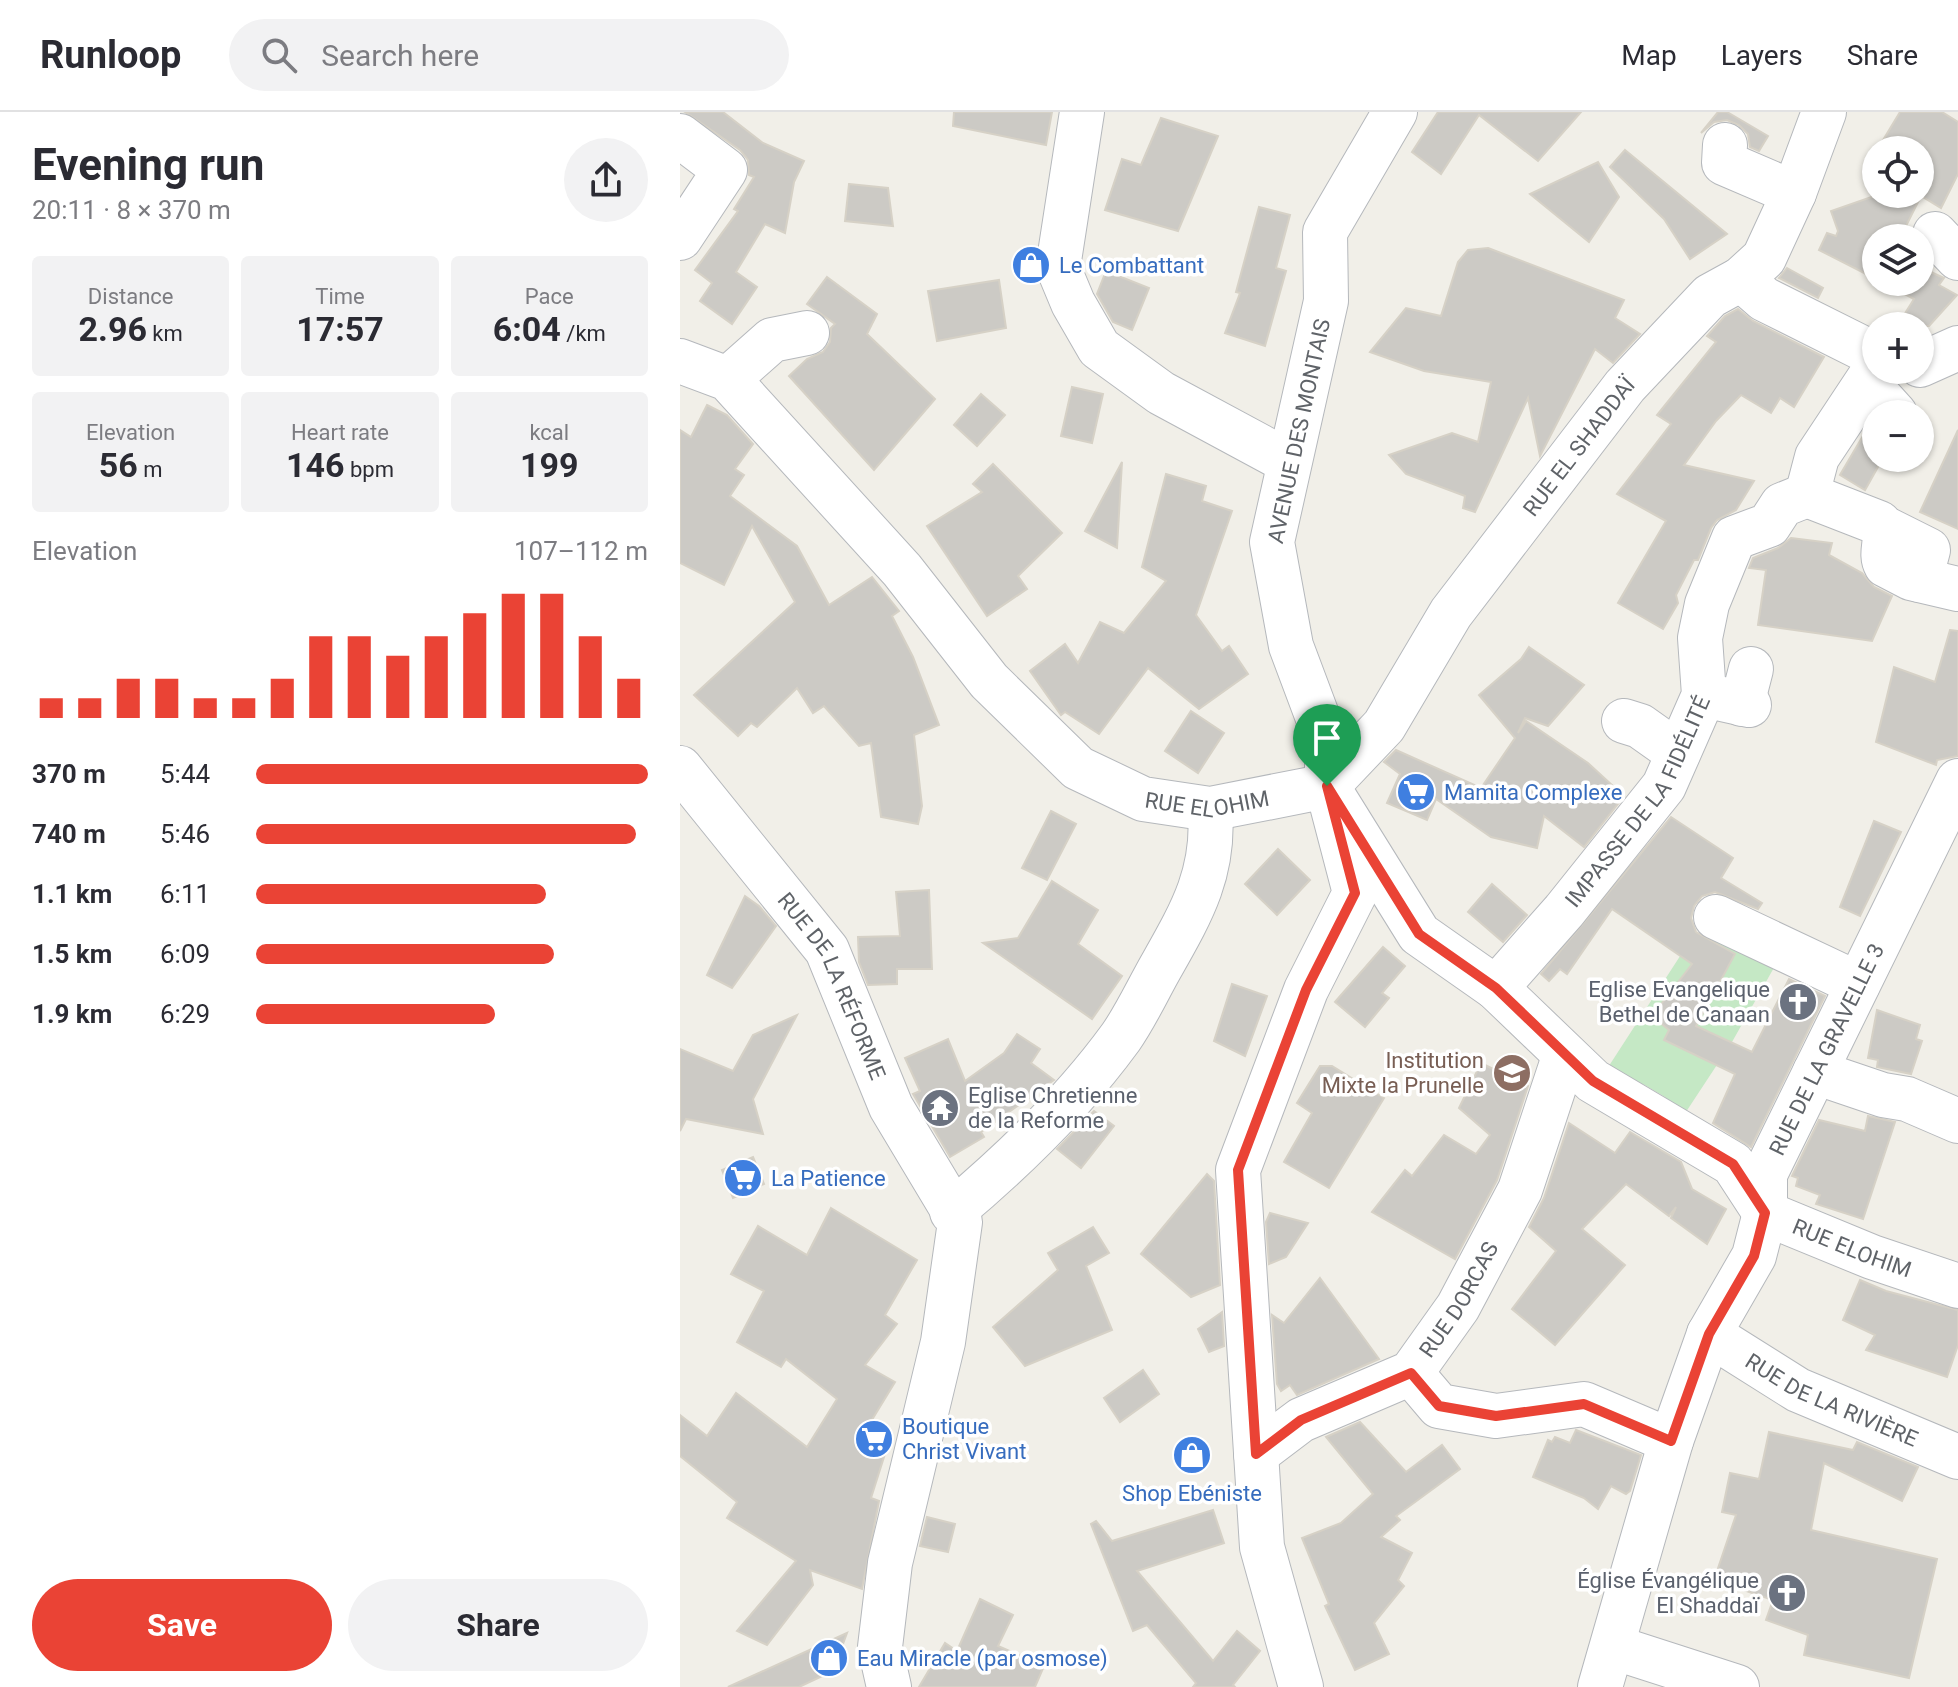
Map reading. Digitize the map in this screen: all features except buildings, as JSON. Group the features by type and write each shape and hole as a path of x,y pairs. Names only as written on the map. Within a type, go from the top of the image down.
{"street":[{"path":"1082,112 1058,267 1073,303 1099,348 1161,393 1289,462"},
{"name":"AVENUE DES MONTAIS","path":"1301,1687 1262,1547 1238,1170 1306,990 1355,893 1327,786 1327,742 1291,646 1272,542 1326,301 1325,232 1395,112"},
{"name":"RUE EL SHADDAÏ","path":"1327,786 1384,726 1451,613 1625,386 1710,296 1741,279 1764,258 1794,193 1824,112"},
{"path":"680,136 725,170 680,238"},
{"path":"1725,145 1724,163 1794,193"},
{"path":"1741,279 1862,369"},
{"path":"728,379 772,340 807,333"},
{"path":"1934,361 1958,348"},
{"name":"RUE ELOHIM","path":"680,361 728,379 902,570 989,681 1078,768 1143,799 1210,809 1327,786 1419,934 1496,988 1564,1057 1593,1081 1733,1164 1765,1213 1872,1257 1958,1286"},
{"path":"1875,384 1817,457 1807,495 1869,518 1884,528 1883,561 1939,584"},
{"name":"IMPASSE DE LA FIDÉLITÉ","path":"1496,988 1564,911 1664,786 1678,753 1737,694 1700,638 1707,604 1734,538 1769,525 1782,505 1807,495"},
{"path":"1624,721 1640,726 1678,753"},
{"name":"RUE DE LA RÉFORME","path":"680,768 827,950 891,1107 956,1217"},
{"name":"RUE DE LA GRAVELLE 3","path":"1607,1667 1671,1441 1709,1334 1754,1256 1765,1213 1765,1174 1958,781"},
{"path":"889,1687 880,1647 890,1563 943,1342 956,1217 1040,1134 1122,1036 1186,923 1209,868 1213,844 1210,809"},
{"path":"1716,917 1858,984"},
{"name":"RUE DORCAS","path":"1256,1454 1301,1420 1411,1373 1458,1307 1520,1190 1564,1057"},
{"path":"1815,1072 1883,1095 1907,1099 1958,1121"},
{"name":"RUE DE LA RIVIÈRE","path":"1709,1334 1798,1390 1958,1457"},
{"path":"1411,1373 1439,1406 1496,1416 1584,1404 1671,1441"},
{"path":"1607,1667 1737,1687"}],"green space":[{"path":"1707,932 1780,957 1732,1042 1680,1121 1665,1097 1643,1084 1636,1093 1605,1072 1695,933 1703,936"}],"place":[{"name":"Le Combattant","path":"1031,265"},
{"name":"Mamita Complexe","path":"1416,792"},
{"name":"Eglise Evangelique Bethel de Canaan","path":"1798,1002"},
{"name":"Institution Mixte la Prunelle","path":"1512,1073"},
{"name":"Eglise Chretienne de la Reforme","path":"940,1108"},
{"name":"La Patience","path":"743,1178"},
{"name":"Boutique Christ Vivant","path":"874,1439"},
{"name":"Shop Ebéniste","path":"1192,1455"},
{"name":"Église Évangélique El Shaddaï","path":"1787,1593"},
{"name":"Eau Miracle (par osmose)","path":"829,1658"}],"route":[{"path":"1327,786 1419,934 1496,988 1564,1057 1593,1081 1733,1164 1765,1213 1754,1256 1709,1334 1671,1441 1584,1404 1496,1416 1439,1406 1411,1373 1301,1420 1256,1454 1238,1170 1306,990 1355,893 1327,786"}]}
